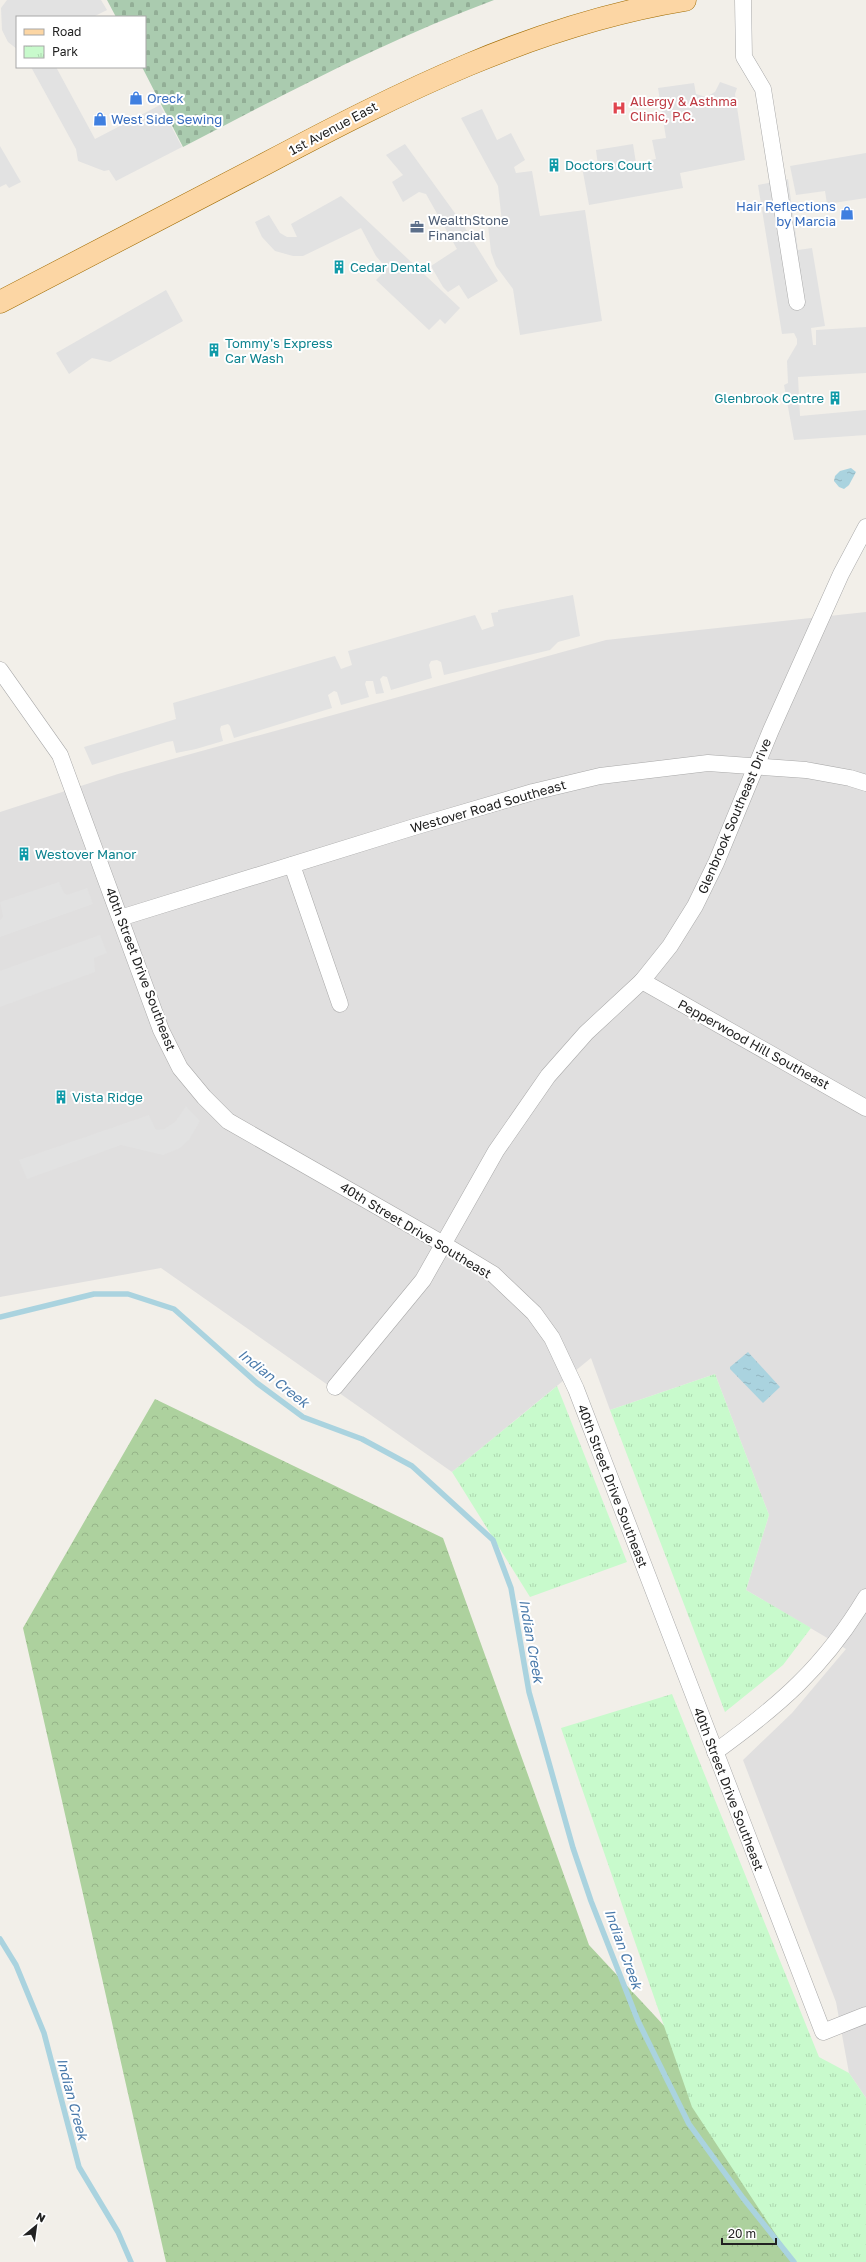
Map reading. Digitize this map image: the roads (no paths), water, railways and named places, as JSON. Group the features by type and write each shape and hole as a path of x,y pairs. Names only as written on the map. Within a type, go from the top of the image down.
{"main road":[{"name":"1st Avenue East","path":"0,302 370,108 447,72 515,46 583,24 685,0"}],"street":[{"path":"743,0 744,57 763,89 797,302"},
{"name":"Glenbrook Southeast Drive","path":"335,1387 423,1280 445,1245 496,1151 548,1076 586,1032 642,981 670,946 695,906 716,863 756,765 841,574 866,527"},
{"name":"40th Street Drive Southeast","path":"0,670 60,755 161,1030 180,1068 204,1097 228,1121 445,1245 498,1279 534,1313 552,1338 576,1389 823,2032 866,2015"},
{"name":"Westover Road Southeast","path":"120,918 526,794 600,776 708,763 756,765 806,770 850,778 866,783"},
{"path":"292,865 340,1004"},
{"name":"Pepperwood Hill Southeast","path":"642,981 866,1108"},
{"path":"715,1752 766,1715 806,1679 833,1647 866,1597"}],"water":[{"path":"851,468 856,472 849,485 844,489 839,487 834,481 835,476 840,471"},
{"path":"748,1352 780,1387 763,1403 730,1369 730,1367"}],"waterway":[{"name":"Indian Creek","path":"0,1317 94,1294 128,1294 174,1309 257,1383 303,1417 362,1439 412,1466 493,1540 511,1588 529,1692 573,1848 591,1901 638,2021 689,2124 743,2198 794,2262"},
{"name":"Indian Creek","path":"0,1939 16,1965 44,2033 79,2167 118,2232 131,2262"}],"place":[{"name":"Oreck","path":"136,98"},
{"name":"Allergy & Asthma Clinic, P.C.","path":"619,108"},
{"name":"West Side Sewing","path":"100,119"},
{"name":"Doctors Court","path":"554,165"},
{"name":"Hair Reflections by Marcia","path":"847,213"},
{"name":"WealthStone Financial","path":"417,227"},
{"name":"Cedar Dental","path":"339,267"},
{"name":"Tommy's Express Car Wash","path":"214,350"},
{"name":"Glenbrook Centre","path":"835,398"},
{"name":"Westover Manor","path":"24,854"},
{"name":"Vista Ridge","path":"61,1097"}]}
